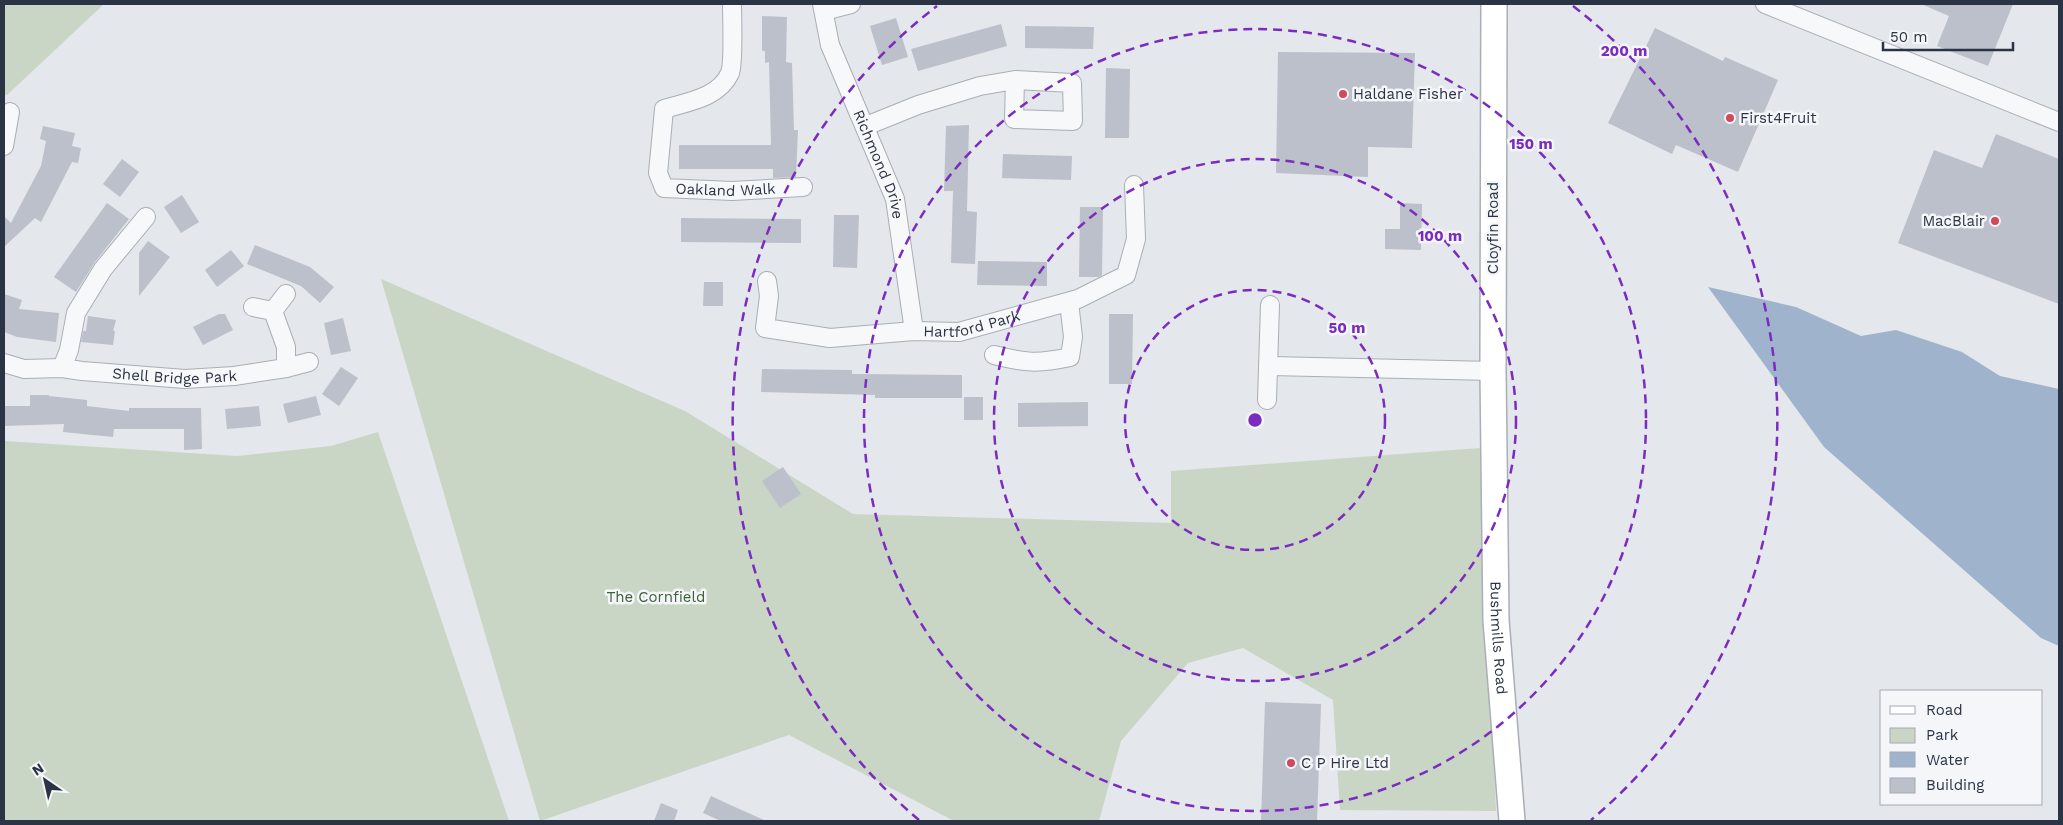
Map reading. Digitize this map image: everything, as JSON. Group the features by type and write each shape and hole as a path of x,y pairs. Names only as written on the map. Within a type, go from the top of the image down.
{"main road":[{"name":"Cloyfin Road","path":"1494,4 1494,453"},
{"name":"Bushmills Road","path":"1494,453 1496,620 1512,821"}],"street":[{"name":"Oakland Walk","path":"732,4 730,72 718,89 699,99 664,109 658,173 664,188 732,191 803,187"},
{"path":"823,7 851,4"},
{"path":"1765,4 2059,122"},
{"name":"Richmond Drive","path":"823,7 830,45 895,198 914,332"},
{"path":"866,126 918,105 980,86 1015,80"},
{"path":"4,146 10,112"},
{"name":"Hartford Park","path":"767,281 769,296 765,328 830,338 914,332 959,332 1069,302 1126,276 1136,239 1134,185"},
{"path":"62,368 69,350 76,313 103,269 146,217"},
{"path":"273,311 286,294"},
{"path":"994,355 1045,363 1070,357 1073,336 1069,302"},
{"path":"1267,400 1270,305"},
{"path":"252,307 273,311"},
{"path":"273,311 286,347 286,368"},
{"name":"Shell Bridge Park","path":"4,363 24,369 62,368 185,380 234,376 286,368 308,362"},
{"path":"1268,366 1493,371"}],"green space":[{"path":"4,4 104,4 7,95 4,94"},
{"name":"The Cornfield","path":"381,279 685,411 853,514 1171,523 1171,471 1480,448 1496,811 1340,810 1333,700 1243,648 1188,663 1121,741 1099,821 954,821 789,735 540,821"},
{"path":"378,432 509,821 4,821 4,441 237,456 331,446"}],"water":[{"path":"1708,287 1796,307 1861,336 1896,330 1962,352 2000,376 2059,389 2059,646 2041,638 1824,447"}],"building":[{"path":"1921,4 2013,4 1988,66 1937,46 1949,16"},
{"path":"762,16 787,17 786,62 792,63 794,130 798,130 796,177 773,178 773,169 679,169 679,145 771,145 769,62 765,63 765,51 762,51"},
{"path":"896,18 908,57 882,65 870,26"},
{"path":"1001,24 1007,46 918,71 911,49"},
{"path":"1025,26 1094,27 1093,49 1025,48"},
{"path":"1655,28 1723,61 1725,57 1778,80 1738,172 1676,145 1672,154 1608,123"},
{"path":"1278,52 1415,53 1412,148 1368,147 1368,177 1276,173"},
{"path":"1106,68 1130,69 1129,138 1105,138"},
{"path":"969,125 967,211 977,212 975,264 951,263 953,191 944,191 946,126"},
{"path":"43,126 75,133 72,146 81,148 78,163 72,162 41,222 35,218 4,247 4,216 11,223 41,166 46,141 40,139"},
{"path":"1996,134 2059,159 2059,304 1898,243 1934,150 1982,168"},
{"path":"1003,154 1072,156 1071,180 1002,178"},
{"path":"122,159 139,172 120,197 103,184"},
{"path":"182,195 199,222 181,233 164,207"},
{"path":"107,203 129,219 95,262 76,292 54,277"},
{"path":"1400,203 1422,204 1421,250 1385,249 1385,229 1400,229"},
{"path":"1080,207 1103,207 1102,275 1099,277 1079,277"},
{"path":"834,215 859,215 857,268 833,267"},
{"path":"681,218 801,219 801,243 681,242"},
{"path":"148,241 170,257 139,296 139,253"},
{"path":"255,245 310,267 334,287 320,303 301,286 247,264"},
{"path":"231,250 244,266 217,287 205,270"},
{"path":"978,261 1047,262 1047,286 977,285"},
{"path":"704,282 723,282 723,306 703,306"},
{"path":"4,294 22,300 19,309 59,313 56,342 17,337 4,332"},
{"path":"219,314 225,314 233,330 203,345 193,327"},
{"path":"1109,314 1133,314 1132,384 1109,384"},
{"path":"88,316 116,320 113,331 115,331 113,345 81,342 83,331 86,331"},
{"path":"343,318 351,351 331,355 324,323"},
{"path":"341,367 358,378 339,406 322,394"},
{"path":"762,369 852,370 852,374 962,375 962,398 875,398 875,395 761,392"},
{"path":"30,395 49,395 87,400 87,406 129,411 129,408 201,408 202,449 184,450 184,429 114,429 113,437 63,432 64,424 4,426 4,406 30,406"},
{"path":"316,396 321,415 288,423 283,404"},
{"path":"964,397 983,397 983,420 964,420"},
{"path":"1088,402 1088,426 1018,427 1018,403"},
{"path":"259,406 261,426 227,429 225,409"},
{"path":"783,467 801,494 780,508 762,481"},
{"name":"C P Hire Ltd","path":"1265,702 1321,704 1317,821 1261,821"},
{"path":"711,796 766,821 721,821 703,813"},
{"path":"661,803 678,810 674,821 654,821"}],"place":[{"name":"Haldane Fisher","path":"1343,94"},
{"name":"First4Fruit","path":"1730,118"},
{"name":"MacBlair","path":"1995,221"},
{"name":"C P Hire Ltd","path":"1291,763"}]}
